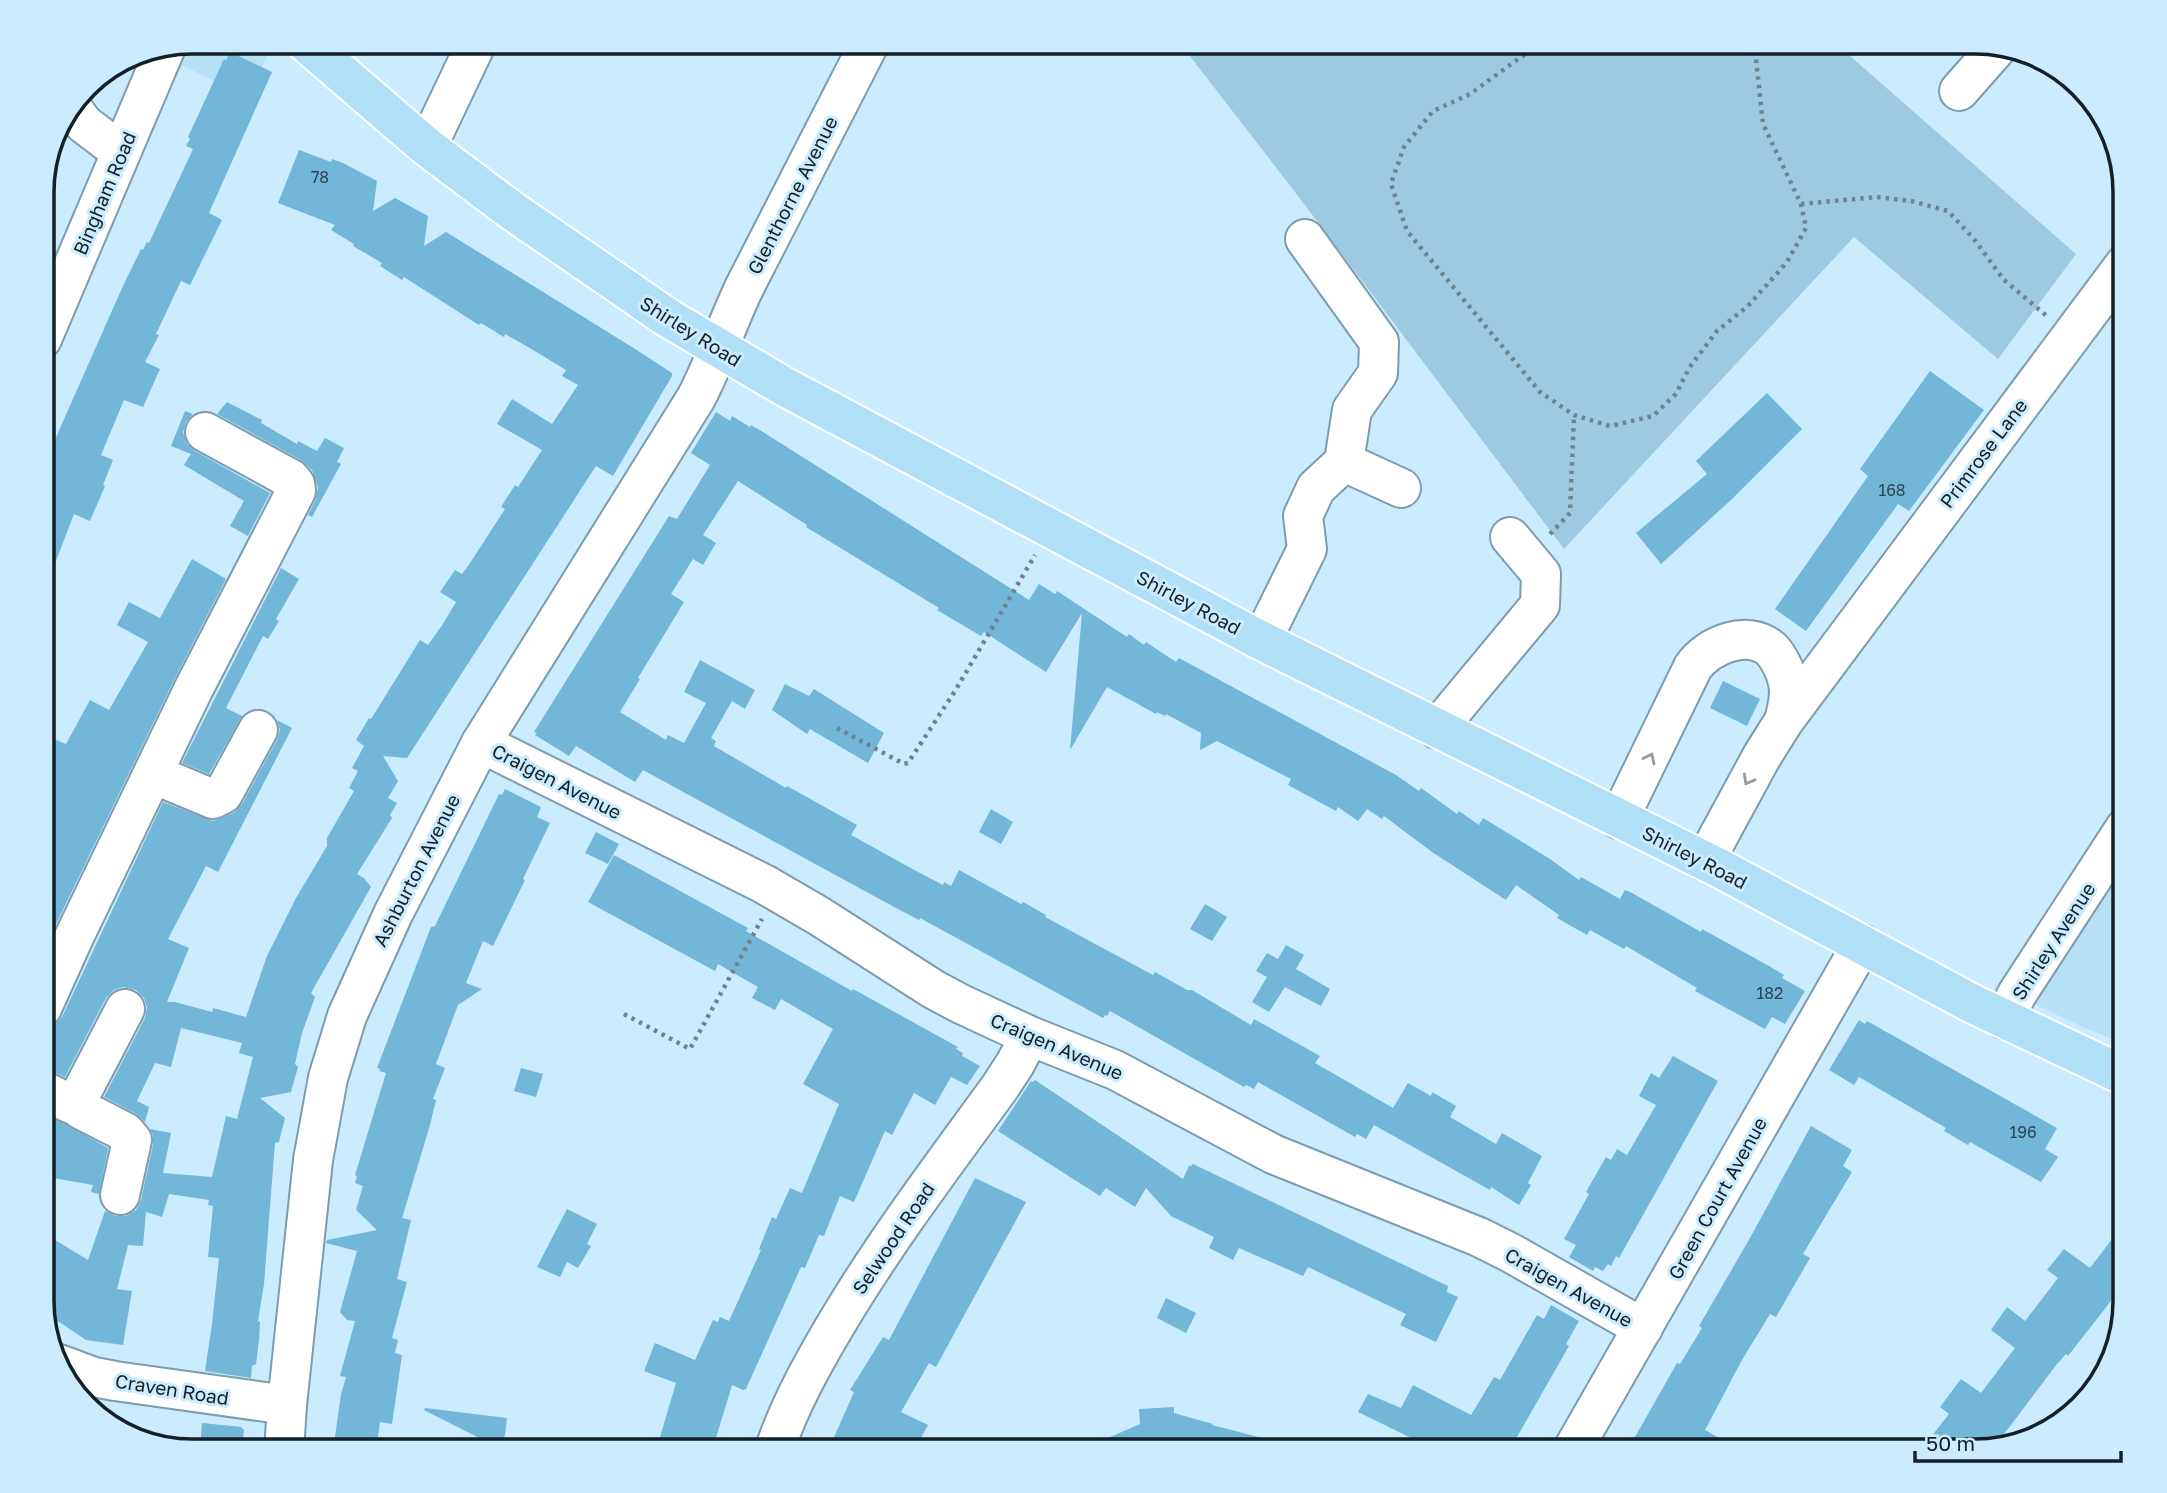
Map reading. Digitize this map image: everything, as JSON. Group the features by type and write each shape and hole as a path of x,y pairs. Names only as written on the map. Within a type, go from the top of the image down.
{"main road":[{"name":"Shirley Road","path":"320,55 427,147 511,210 657,311 719,349 829,411 1262,640 1705,861 2004,1019 2113,1070"}],"street":[{"path":"427,147 471,55"},
{"name":"Glenthorne Avenue","path":"719,349 733,310 864,55"},
{"path":"1959,91 1990,55"},
{"name":"Bingham Road","path":"55,308 121,152 155,60"},
{"path":"78,116 84,124 121,152"},
{"path":"1262,640 1307,549 1303,516 1316,488 1344,461 1352,410 1378,373 1379,342 1305,239"},
{"name":"Primrose Lane","path":"1705,861 1784,721 2113,280"},
{"name":"Ashburton Avenue","path":"285,1439 313,1160 334,1055 347,1016 372,958 481,743 696,398 719,349"},
{"path":"55,980 206,665 296,491 291,479 205,432"},
{"path":"1344,461 1401,488"},
{"path":"1437,729 1540,605 1541,574 1519,547"},
{"path":"1619,819 1699,659 1715,647 1737,641 1806,656 1829,650 1842,642"},
{"path":"1771,649 1786,674 1789,685 1790,697 1784,721"},
{"path":"153,774 218,799 258,730"},
{"name":"Craigen Avenue","path":"481,743 764,884 933,989 1030,1036 1115,1070 1273,1154 1472,1234 1511,1253 1643,1328"},
{"name":"Shirley Avenue","path":"2004,1019 2017,994 2113,857"},
{"name":"Green Court Avenue","path":"1579,1439 1862,944"},
{"path":"120,1195 131,1140 125,1132 59,1097 125,1009"},
{"name":"Selwood Road","path":"778,1439 800,1388 863,1280 900,1223 1000,1087 1030,1036"},
{"name":"Craven Road","path":"73,1369 115,1381 287,1405"}],"path":[{"path":"1526,54 1470,94 1433,111 1404,147 1391,184 1407,231 1540,392 1574,415 1610,426 1653,416 1676,394 1689,368 1717,331 1748,306 1787,262 1806,228 1801,204 1763,124 1758,54"},
{"path":"1801,204 1877,197 1911,201 1948,211 1974,239 2004,280 2070,336"},
{"path":"1519,547 1570,513 1574,415"},
{"path":"838,728 904,764 908,763 955,691 1039,548"},
{"path":"624,1014 690,1049 768,909"}],"shaded area":[{"path":"1189,54 1848,54 2076,254 1998,359 1854,237 1564,549"},
{"path":"268,55 247,97 166,57"},
{"path":"2113,865 2113,1039 2022,998"}],"building":[{"path":"229,55 236,55 272,72 209,213 222,220 190,285 181,281 156,334 159,335 145,362 160,369 143,407 124,400 101,455 113,460 90,521 74,514 55,563 55,440 122,288 141,249 149,243 193,149 186,146 190,139 188,137 224,59"},
{"path":"299,150 331,162 332,159 343,163 377,181 373,211 395,198 428,216 424,246 446,232 632,347 672,373 672,376 613,476 596,466 407,758 383,756 398,781 388,798 397,803 390,815 392,818 357,874 371,887 311,993 315,997 302,1033 295,1064 298,1067 291,1092 260,1098 285,1118 279,1142 275,1143 264,1284 258,1321 259,1340 251,1378 205,1371 219,1258 208,1257 213,1206 208,1205 209,1200 169,1194 162,1217 146,1212 143,1246 128,1245 117,1289 132,1291 123,1345 86,1340 56,1320 55,1240 88,1260 105,1211 115,1216 126,1216 136,1210 141,1200 153,1145 150,1129 171,1133 163,1173 212,1177 226,1116 237,1119 253,1057 239,1053 242,1043 181,1028 171,1067 155,1063 137,1101 149,1107 145,1122 135,1113 104,1097 145,1018 147,1007 144,998 136,990 123,987 114,990 106,998 65,1077 55,1073 55,1025 62,1017 163,802 213,821 233,813 242,804 277,740 280,730 277,720 292,728 218,872 206,866 168,939 189,948 167,1002 212,1012 213,1008 246,1017 267,956 354,791 349,788 358,771 352,768 364,746 356,740 420,640 428,645 443,624 456,602 440,592 455,570 462,574 470,563 505,509 501,507 515,485 518,487 542,450 497,424 512,399 552,424 578,385 562,376 566,370 528,347 481,323 479,325 404,277 402,280 380,266 382,263 331,230 335,225 278,203"},
{"path":"1930,371 1984,410 1909,511 1898,504 1806,631 1775,609 1868,476 1860,469"},
{"path":"1767,393 1802,429 1732,499 1661,564 1636,533 1707,474 1696,461"},
{"path":"227,402 262,420 261,423 297,444 298,441 317,451 325,438 344,448 337,462 341,464 312,517 308,515 318,488 312,470 301,460 217,414"},
{"path":"185,411 193,414 186,422 183,432 187,444 270,493 248,536 230,526 244,501 184,465 191,454 171,446"},
{"path":"716,412 730,421 732,416 763,432 1029,600 1039,584 1055,594 1057,591 1127,637 1129,634 1144,645 1146,642 1176,662 1179,658 1396,775 1419,791 1421,788 1457,814 1459,811 1479,825 1483,818 1579,880 1581,877 1620,899 1625,890 1632,893 1769,966 1784,975 1782,978 1805,991 1785,1024 1772,1017 1765,1029 1695,991 1697,988 1626,946 1624,949 1590,930 1587,935 1557,918 1559,915 1516,885 1506,900 1432,852 1384,816 1382,819 1367,809 1358,821 1338,807 1336,811 1288,785 1291,779 1217,741 1200,750 1201,733 1166,714 1156,714 1107,687 1070,750 1082,613 1046,672 984,632 981,636 937,610 939,608 806,527 807,525 738,481 703,535 716,543 703,565 693,559 671,594 684,602 620,712 666,740 668,735 684,743 706,703 684,692 700,660 755,690 745,709 732,701 711,738 716,741 714,746 857,825 851,835 918,872 943,885 944,882 951,886 959,870 1021,904 1023,902 1046,915 1045,917 1153,975 1155,972 1187,990 1192,990 1251,1025 1254,1019 1320,1056 1315,1063 1393,1108 1408,1083 1431,1096 1432,1092 1456,1106 1450,1117 1496,1144 1502,1133 1542,1156 1528,1183 1531,1185 1519,1205 1491,1187 1490,1190 1374,1125 1366,1139 1357,1134 1355,1137 1258,1082 1254,1089 1246,1085 1244,1087 1110,1011 1103,1018 643,770 635,782 576,746 569,756 534,732 669,516 677,519 710,465 691,453"},
{"path":"192,559 226,579 55,926 55,742 56,740 66,744 90,700 109,710 148,642 117,625 129,602 160,618"},
{"path":"281,568 299,579 276,619 279,621 268,639 263,636 226,708 242,716 209,774 182,763"},
{"path":"1723,681 1760,699 1747,726 1710,708"},
{"path":"785,684 809,696 814,689 884,733 868,763 810,729 807,734 772,710"},
{"path":"505,789 541,807 537,817 550,823 493,946 483,941 466,983 482,989 458,1005 436,1064 445,1068 433,1099 436,1100 430,1125 402,1218 411,1220 397,1279 407,1282 392,1338 398,1340 395,1353 402,1355 392,1424 380,1422 378,1439 335,1439 346,1377 340,1376 355,1321 347,1320 340,1312 357,1251 326,1243 327,1240 377,1230 356,1210 363,1186 355,1183 355,1175 386,1073 377,1068 431,927 435,926 499,794 502,795"},
{"path":"991,809 1013,822 1001,844 979,832"},
{"path":"596,832 619,844 608,864 585,853"},
{"path":"614,855 748,928 746,931 852,991 853,989 958,1047 956,1049 963,1053 962,1056 980,1066 967,1085 951,1077 935,1105 914,1093 892,1135 885,1131 854,1202 840,1196 824,1236 819,1235 805,1268 801,1267 746,1389 732,1385 716,1439 659,1439 676,1383 644,1371 655,1343 695,1360 713,1320 718,1322 720,1317 729,1321 761,1250 759,1249 772,1217 776,1219 790,1188 802,1193 839,1104 803,1084 833,1029 781,999 775,1010 752,998 758,987 718,964 715,971 588,902"},
{"path":"1205,904 1227,917 1212,941 1190,929"},
{"path":"1286,945 1304,955 1296,969 1330,989 1321,1006 1285,987 1269,1012 1252,1002 1267,977 1256,971 1267,953 1278,959"},
{"path":"1859,1020 1865,1024 1867,1021 2057,1128 2045,1149 2058,1157 2041,1182 1970,1142 1968,1145 1944,1131 1946,1128 1859,1077 1854,1085 1829,1070"},
{"path":"1673,1056 1718,1081 1619,1258 1616,1256 1611,1266 1608,1264 1603,1271 1595,1267 1593,1271 1569,1257 1576,1245 1564,1239 1606,1157 1611,1160 1617,1149 1627,1155 1656,1105 1639,1096 1651,1073 1659,1078"},
{"path":"521,1068 543,1074 536,1097 514,1091"},
{"path":"1035,1080 1183,1179 1189,1166 1193,1164 1448,1286 1447,1292 1458,1297 1436,1342 1400,1325 1406,1314 1308,1267 1303,1276 1239,1248 1233,1260 1209,1248 1214,1237 1171,1216 1146,1188 1135,1207 1106,1188 1100,1196 998,1131 1031,1081"},
{"path":"55,1120 108,1148 99,1194 91,1192 93,1185 55,1178"},
{"path":"1811,1126 1852,1150 1843,1166 1852,1172 1803,1254 1810,1258 1776,1317 1770,1314 1705,1430 1721,1439 1634,1439 1677,1363 1680,1364 1702,1328 1699,1326"},
{"path":"975,1178 1026,1202 936,1367 929,1363 901,1412 928,1425 920,1439 833,1439 854,1392 850,1390 883,1337 889,1340"},
{"path":"567,1209 597,1224 587,1244 591,1246 578,1268 567,1262 560,1277 537,1267"},
{"path":"2113,1238 2113,1298 2068,1356 2066,1354 2057,1364 2003,1436 1929,1439 1949,1414 1940,1407 1961,1379 1981,1393 2015,1348 1991,1330 2007,1307 2025,1321 2058,1278 2047,1270 2064,1249 2090,1268"},
{"path":"1166,1298 1196,1313 1186,1333 1157,1318"},
{"path":"1551,1305 1579,1321 1566,1344 1569,1346 1516,1439 1413,1439 1358,1412 1368,1394 1401,1408 1413,1385 1471,1415 1494,1377 1500,1380 1537,1315 1544,1319"},
{"path":"1174,1407 1174,1413 1266,1439 1106,1439 1140,1424 1139,1409"},
{"path":"424,1410 507,1418 505,1435 503,1439 481,1439"},
{"path":"202,1423 244,1429 243,1439 201,1439"}]}
